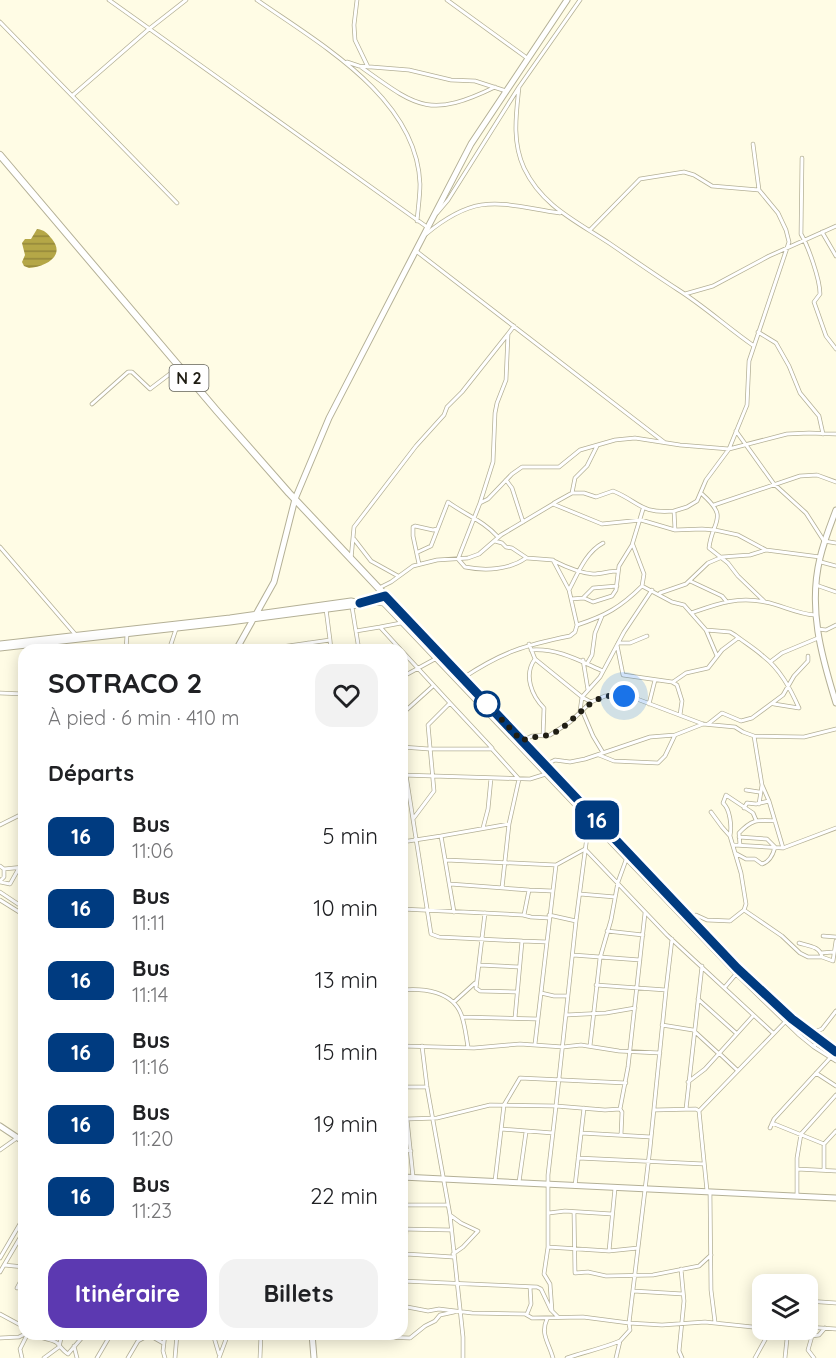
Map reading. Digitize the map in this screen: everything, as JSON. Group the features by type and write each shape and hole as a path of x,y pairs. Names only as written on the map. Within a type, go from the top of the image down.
{"main road":[{"name":"N 2","path":"0,155 179,367 350,560 752,983 801,1031 811,1034 836,1052"}],"street":[{"path":"109,0 429,228"},
{"path":"72,96 186,0"},
{"path":"257,0 345,62 387,102 413,153 420,183 417,221"},
{"path":"357,0 355,40 368,66"},
{"path":"447,0 527,58"},
{"path":"240,644 274,582 295,499 329,418 471,144 567,0"},
{"path":"435,214 448,200 519,87 580,0"},
{"path":"0,22 177,203"},
{"path":"345,62 359,66 409,70 451,80 475,81 506,91"},
{"path":"359,66 404,97 432,106 463,101 497,87"},
{"path":"519,87 515,120 518,150 524,168 537,191 560,213 590,230 685,294 754,346"},
{"path":"378,589 408,568 419,564 472,557 523,522 572,493 584,493 596,497 613,491 643,509 661,512 674,512 692,505 702,494 706,480 729,449 747,405 747,367 788,249 789,238 781,218 759,190 753,144"},
{"path":"802,158 800,231 806,240 820,290 820,295 814,302 826,336 836,349"},
{"path":"590,230 640,179 684,172 712,186 759,190"},
{"path":"425,235 449,216 475,205 507,204 560,213"},
{"path":"685,294 713,286 742,269 836,226"},
{"path":"822,232 836,256"},
{"path":"416,250 665,443"},
{"path":"350,560 354,527 396,471 444,415 447,407 462,392 514,326"},
{"path":"758,333 776,343 800,393 819,416 823,434"},
{"path":"458,559 493,462 495,413 506,380 508,334"},
{"path":"92,404 128,372 132,372 150,389 179,367"},
{"path":"736,431 774,484 806,513 824,541 836,543"},
{"path":"480,503 522,467 559,466 580,450 615,440 635,438 729,449 787,434 836,434"},
{"path":"572,493 575,478 587,466 597,446"},
{"path":"714,505 807,474 826,477 836,482"},
{"path":"506,480 512,488 523,522"},
{"path":"702,494 714,505 718,518 709,547 722,557 765,602"},
{"path":"418,552 430,547 448,502 455,508 469,513 498,538"},
{"path":"553,504 602,524 641,520 675,530 715,530 738,535 766,550 819,560 836,566"},
{"path":"571,599 584,598 593,602 612,596 617,586 619,566 632,545 643,509"},
{"path":"836,510 819,560 815,615 818,638 834,687 836,703"},
{"path":"674,512 675,530"},
{"path":"419,564 414,527 433,530 438,528"},
{"path":"353,538 371,561 398,576"},
{"path":"495,541 512,548 526,558"},
{"path":"569,590 588,556 603,543"},
{"path":"463,678 504,654 529,644 570,636 578,626 619,607 642,586 644,574 632,545"},
{"path":"0,547 77,637"},
{"path":"659,593 681,587 708,563 722,557 750,555 766,550"},
{"path":"458,559 465,567 480,569 507,567 526,558 553,560 569,568 593,574 618,571"},
{"path":"553,560 569,590 578,626"},
{"path":"690,581 722,596 727,602"},
{"path":"816,585 836,592"},
{"path":"584,598 590,589 617,586"},
{"path":"642,586 659,593 672,602 684,605 706,630 717,656"},
{"path":"603,752 581,711 582,697 603,671 652,590"},
{"path":"0,646 326,609 385,596"},
{"path":"691,613 735,599 765,602 804,614 815,615"},
{"path":"47,644 77,637 176,628 357,601 384,605 549,772 589,821 736,974 785,1022 801,1031 814,1047 836,1061"},
{"path":"352,605 358,644"},
{"path":"326,609 330,644"},
{"path":"587,663 592,655 595,633 602,616"},
{"path":"356,632 402,623"},
{"path":"816,628 826,630 836,625"},
{"path":"380,627 396,644"},
{"path":"171,644 176,628"},
{"path":"706,630 730,632 770,662 786,682 799,708 774,704"},
{"path":"126,644 127,634"},
{"path":"618,644 630,643 647,636"},
{"path":"672,682 686,673 708,668 717,656 738,638"},
{"path":"770,662 782,653 818,638"},
{"path":"303,644 330,640"},
{"path":"529,644 535,659 591,702"},
{"path":"618,644 623,675 672,682 680,689 681,715"},
{"path":"0,646 18,647"},
{"path":"531,650 551,651 583,660 603,671"},
{"path":"708,724 722,713 741,720 748,720 774,704 788,688 794,675 808,660 808,656"},
{"path":"408,657 519,778"},
{"path":"408,674 435,659"},
{"path":"535,659 530,669 530,681 535,699 544,708 543,736"},
{"path":"583,660 588,690"},
{"path":"649,704 655,680"},
{"path":"408,709 433,686"},
{"path":"0,693 18,694"},
{"path":"522,741 562,728 591,702 605,696 620,695 703,724"},
{"path":"413,819 434,793 428,724 450,703"},
{"path":"545,765 555,760 570,762 650,737 675,735 703,724 735,727 753,736 794,738 812,736 836,729"},
{"path":"598,754 612,761 658,763 665,756 675,735"},
{"path":"753,736 762,786 769,801 783,848"},
{"path":"408,747 492,749"},
{"path":"408,775 536,779 549,772"},
{"path":"483,828 488,809 491,778"},
{"path":"502,888 509,824 519,778"},
{"path":"759,804 759,792 762,786"},
{"path":"746,790 759,792"},
{"path":"408,795 430,932 433,935 547,942"},
{"path":"690,918 696,915 707,920 727,921 732,920 744,910 746,902 741,873 730,836 727,806 723,802 726,795 753,813 756,820"},
{"path":"744,808 747,802 759,804 769,801"},
{"path":"711,812 730,836"},
{"path":"0,825 18,816"},
{"path":"740,845 739,832 756,820 775,820"},
{"path":"552,1311 550,1284 544,1274 548,1247 548,1184 589,821"},
{"path":"408,841 509,824"},
{"path":"733,845 783,848 836,828"},
{"path":"441,836 454,912"},
{"path":"739,837 767,839 775,847"},
{"path":"735,854 764,864 773,854 775,847"},
{"path":"446,860 556,864 585,849"},
{"path":"585,849 645,913 773,1033"},
{"path":"590,1046 600,958 618,882 626,859"},
{"path":"535,1044 556,864"},
{"path":"0,866 4,869 18,868"},
{"path":"4,869 0,882 10,884 18,870"},
{"path":"450,884 552,891"},
{"path":"524,915 529,890"},
{"path":"0,892 18,904"},
{"path":"580,894 615,897"},
{"path":"0,900 18,911"},
{"path":"408,909 531,917 549,916 576,921"},
{"path":"744,910 808,957 833,952"},
{"path":"485,913 476,988 478,991 517,992"},
{"path":"621,1136 621,1109 630,1051 645,913"},
{"path":"607,931 643,935"},
{"path":"823,936 836,939 833,952 834,962"},
{"path":"567,1358 620,1341 630,1330 672,939"},
{"path":"515,1018 522,941"},
{"path":"799,943 815,947 822,955 834,962"},
{"path":"573,955 640,960"},
{"path":"479,965 520,967"},
{"path":"686,1109 693,1030 702,966"},
{"path":"725,987 736,974"},
{"path":"454,1002 476,982"},
{"path":"596,985 666,990"},
{"path":"408,990 422,989 434,992 454,1002 462,1017 468,1048"},
{"path":"541,993 568,996"},
{"path":"698,999 736,1034"},
{"path":"566,1015 635,1008"},
{"path":"811,1034 822,1029 836,1011"},
{"path":"688,1082 705,1069 753,1016"},
{"path":"462,1017 538,1019"},
{"path":"715,1322 711,1290 708,1191 699,1111 785,1022"},
{"path":"663,1025 693,1030 738,1070"},
{"path":"814,1047 818,1040"},
{"path":"408,1046 468,1048 535,1044 562,1047 581,1045 660,1053"},
{"path":"422,1046 450,1215 463,1358"},
{"path":"771,1128 772,1123 830,1058"},
{"path":"816,1073 836,1086"},
{"path":"495,1181 504,1105 521,1077 626,1083"},
{"path":"408,1087 427,1087"},
{"path":"797,1196 801,1134 836,1095"},
{"path":"408,1119 433,1118 479,1106 621,1109"},
{"path":"575,1186 584,1108"},
{"path":"654,1110 699,1111"},
{"path":"772,1123 824,1144"},
{"path":"0,1126 17,1138 0,1150"},
{"path":"501,1129 553,1133"},
{"path":"824,1170 824,1144 836,1131"},
{"path":"519,1182 526,1132"},
{"path":"581,1133 651,1137"},
{"path":"408,1137 413,1177"},
{"path":"578,1158 704,1164"},
{"path":"797,1169 836,1171"},
{"path":"408,1177 836,1198"},
{"path":"609,1251 615,1188"},
{"path":"408,1205 448,1205"},
{"path":"549,1213 565,1211 612,1214"},
{"path":"574,1213 575,1273 635,1276 702,1264 711,1255"},
{"path":"408,1254 453,1255 463,1247 478,1231 450,1215"},
{"path":"408,1229 451,1229 461,1223"},
{"path":"0,1258 18,1227"},
{"path":"1,1270 18,1241"},
{"path":"548,1247 609,1251 638,1248"},
{"path":"4,1265 18,1266"},
{"path":"681,1269 683,1322 679,1351 682,1358"},
{"path":"408,1281 541,1289 552,1311 558,1317"},
{"path":"527,1314 531,1305 530,1287"},
{"path":"633,1291 683,1294"},
{"path":"818,1302 836,1303"},
{"path":"408,1307 429,1311 527,1314 531,1318 548,1319 582,1317 667,1325 683,1322 715,1322 752,1327"},
{"path":"408,1337 412,1337 420,1329 435,1321 438,1316 458,1311"},
{"path":"0,1314 18,1324"},
{"path":"548,1319 544,1327 544,1335 553,1358"},
{"path":"818,1328 836,1329"},
{"path":"814,1358 808,1350 810,1341 812,1336 819,1335 825,1328"},
{"path":"0,1338 18,1337"},
{"path":"22,1358 20,1349 24,1340"},
{"path":"45,1340 57,1343 59,1347 76,1358"},
{"path":"44,1358 59,1347 61,1340"},
{"path":"69,1352 80,1340"},
{"path":"97,1358 108,1340"},
{"path":"129,1358 140,1340"},
{"path":"159,1340 163,1343"},
{"path":"164,1340 165,1358"},
{"path":"175,1358 176,1340"},
{"path":"215,1340 219,1356"},
{"path":"219,1356 226,1340"},
{"path":"260,1358 261,1340"},
{"path":"312,1340 314,1358"},
{"path":"755,1358 765,1340"},
{"path":"785,1358 787,1340"},
{"path":"616,1358 620,1341"},
{"path":"74,1346 76,1358"},
{"path":"69,1352 76,1353"}],"shaded area":[{"path":"37,229 49,235 57,251 52,260 29,268 22,262 25,255 22,243 25,239 31,239"}],"bus line":[{"name":"16","path":"360,603 385,596 737,968 792,1019 836,1052"}],"route":[{"path":"487,704 522,741 532,736 550,735 570,722 591,702 605,696 624,696"}]}
